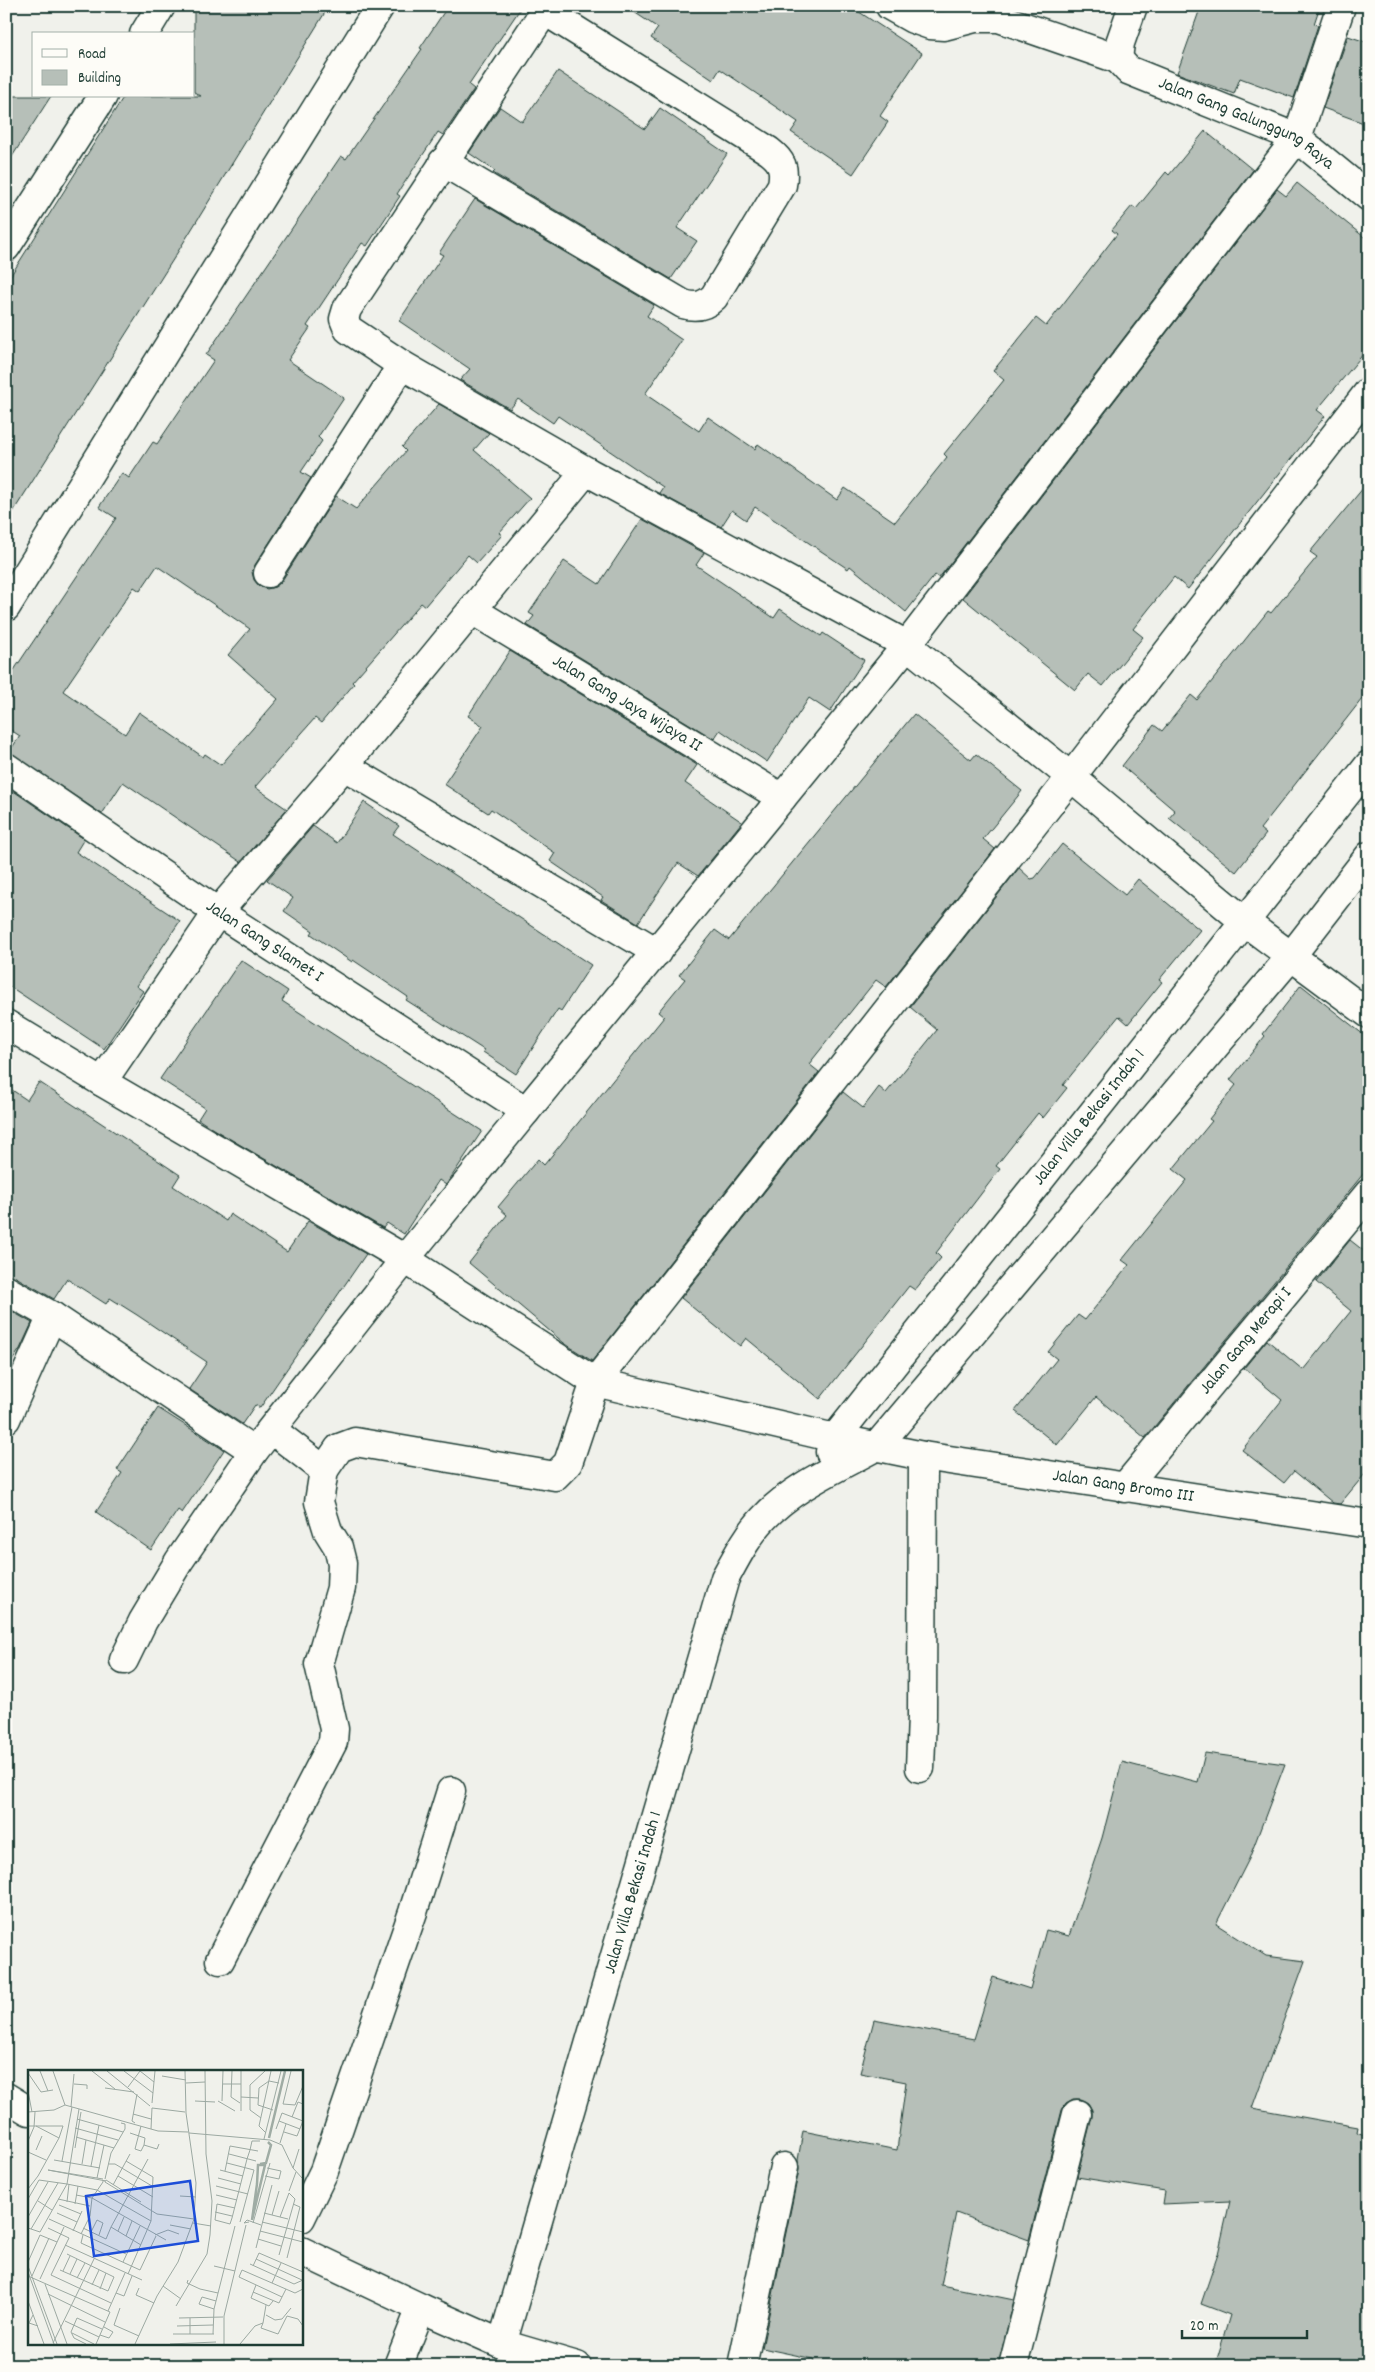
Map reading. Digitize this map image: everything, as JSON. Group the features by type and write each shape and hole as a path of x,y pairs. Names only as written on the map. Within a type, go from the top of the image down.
{"street":[{"path":"145,32 162,6"},
{"path":"6,607 380,6"},
{"name":"Jalan Gang Galunggung Raya","path":"890,6 913,20 930,25 944,26 985,16 999,18 1118,59 1128,70 1297,138 1369,197"},
{"path":"1118,59 1120,43 1133,6"},
{"path":"124,1660 143,1621 180,1561 254,1450 272,1430 405,1259 907,645 1297,138 1341,6"},
{"path":"444,162 684,304 700,306 708,303 714,297 782,185 783,167 778,158 547,9 444,162 347,308 344,319 348,329 402,365 586,471 907,645 1071,777 1245,922 1292,955 1369,1014"},
{"path":"6,247 102,98"},
{"path":"268,573 402,365"},
{"path":"220,1960 333,1742 334,1730 319,1664 341,1588 342,1563 338,1547 328,1531 319,1502 324,1470 339,1448 355,1442 555,1476 568,1463 594,1382 1071,777 1369,391"},
{"path":"102,1082 218,912 344,766 586,471"},
{"name":"Jalan Gang Jaya Wijaya II","path":"472,610 782,798"},
{"name":"Jalan Villa Bekasi Indah 1","path":"821,1477 835,1438 1369,765"},
{"path":"344,766 657,952"},
{"name":"Jalan Gang Slamet I","path":"6,767 218,912 526,1111"},
{"name":"Jalan Villa Bekasi Indah 1","path":"502,2344 725,1578 742,1546 763,1519 791,1495 877,1446 1292,955 1369,856"},
{"name":"Jalan Gang Bromo III","path":"6,1024 405,1259 594,1382 835,1438 923,1456 1369,1524"},
{"name":"Jalan Gang Merapi I","path":"1124,1488 1369,1193"},
{"path":"6,1290 52,1316 254,1450"},
{"path":"6,1419 52,1316"},
{"path":"272,1430 324,1470"},
{"path":"920,1768 923,1456"},
{"path":"302,2216 324,2171 413,1912 452,1791"},
{"path":"6,2097 28,2110"},
{"path":"1013,2366 1077,2114"},
{"path":"742,2366 784,2167"},
{"path":"302,2251 502,2344 578,2366"},
{"path":"398,2366 421,2308"}],"building":[{"path":"194,6 329,6 174,258 6,523 6,283 123,98 195,98 195,96 201,96 195,93"},
{"path":"448,6 522,6 469,85 474,89 443,135 438,132 397,194 400,196 367,246 362,243 307,326 310,328 288,360 344,398 318,437 322,441 301,472 311,478 255,565 252,572 254,580 259,586 267,589 275,587 281,582 336,496 356,509 406,451 402,447 439,404 489,433 474,450 530,498 499,533 502,535 477,563 468,555 425,606 421,603 352,682 354,684 321,723 315,718 255,787 287,809 241,862 123,782 102,814 9,752 20,736 6,727 6,682 116,518 99,507 122,473 129,478 153,442 157,444 214,360 206,355 341,156 346,159 422,49 420,48","holes":["157,566 250,629 228,655 278,699 221,765 205,754 203,757 139,712 125,734 63,691 134,587 140,591"]},
{"path":"625,6 850,6 922,53 880,116 888,122 853,174 791,132 798,122 720,69 713,80 651,38 658,28"},
{"path":"1201,6 1320,6 1314,24 1318,25 1294,98 1240,78 1234,94 1177,73"},
{"path":"1348,36 1369,43 1369,125 1323,108"},
{"path":"558,71 645,129 660,108 727,154 677,228 697,241 671,279 493,173 495,171 469,153 500,107 522,122"},
{"path":"6,96 50,98 6,166"},
{"path":"1205,131 1253,170 939,578 935,575 906,612 850,566 848,569 755,507 746,520 732,510 721,527 659,493 663,487 558,416 553,423 518,399 510,409 460,380 470,369 399,321 443,255 439,253 475,199 654,305 647,316 682,340 645,394 699,431 708,417 755,449 758,444 837,500 845,488 895,522 947,457 944,454 1004,380 993,371 1036,318 1046,326 1117,234 1112,230 1132,206 1136,209 1166,172 1169,175"},
{"path":"1297,183 1369,241 1369,347 1317,410 1325,416 1188,589 1174,577 1133,629 1143,637 1103,686 1088,674 1075,690 963,598 1277,189 1286,196"},
{"path":"1369,481 1369,690 1260,829 1266,834 1236,872 1169,818 1175,811 1122,766 1154,725 1162,731 1191,695 1197,700 1268,611 1271,613 1317,557 1310,552"},
{"path":"642,519 704,553 696,565 774,618 780,609 821,636 823,633 864,660 830,712 809,698 767,762 720,730 714,739 527,625 534,616 529,613 564,561 599,584"},
{"path":"510,651 697,765 685,783 742,822 698,876 678,863 638,923 601,900 603,897 550,861 555,853 491,809 488,813 444,784 483,726 468,716"},
{"path":"914,714 971,760 976,754 1022,791 983,839 995,849 886,987 876,980 809,1064 819,1072 592,1361 564,1343 469,1263 507,1215 498,1207 538,1159 544,1165 664,1017 658,1012 685,979 679,975 715,930 729,940"},
{"path":"6,786 84,839 76,852 180,921 136,986 143,991 104,1049 6,984"},
{"path":"364,802 399,826 393,834 591,965 561,1011 558,1009 516,1074 483,1052 484,1050 406,1000 408,997 311,934 313,931 284,911 293,898 267,880 313,826 337,843"},
{"path":"1062,844 1125,895 1138,879 1200,930 1159,980 1162,982 1128,1024 1119,1016 1063,1085 1067,1088 1043,1118 1038,1113 996,1166 1000,1169 936,1253 941,1258 915,1290 909,1286 820,1399 746,1338 740,1346 681,1298 843,1092 863,1108 879,1087 886,1093 937,1030 910,1007 1019,868 1031,879 1035,878"},
{"path":"241,960 288,991 282,1001 482,1131 446,1185 439,1180 404,1234 387,1223 383,1228 213,1129 198,1119 205,1108 160,1079"},
{"path":"1301,985 1369,1039 1369,1167 1145,1438 1096,1397 1057,1445 1015,1411 1057,1359 1048,1352 1078,1315 1085,1320 1129,1265 1122,1260 1187,1180 1173,1169 1212,1121 1209,1119 1236,1085 1230,1080 1265,1036 1263,1034"},
{"path":"39,1082 180,1175 173,1186 226,1221 230,1214 287,1252 308,1221 366,1254 260,1408 255,1405 242,1424 189,1389 207,1362 137,1315 110,1298 106,1304 67,1279 54,1299 14,1276 6,1274 6,1086 27,1100"},
{"path":"1350,1240 1369,1255 1369,1469 1340,1504 1333,1503 1294,1471 1284,1483 1242,1450 1282,1400 1244,1368 1267,1340 1303,1370 1351,1311 1316,1282"},
{"path":"6,1308 32,1323 20,1349 6,1370"},
{"path":"158,1408 224,1450 182,1513 178,1510 151,1550 96,1512 122,1473 117,1470"},
{"path":"1205,1753 1285,1764 1249,1859 1216,1924 1266,1956 1305,1961 1252,2108 1358,2127 1357,2132 1369,2137 1369,2366 1215,2366 1230,2315 1201,2304 1218,2254 1230,2201 1163,2204 1165,2191 1077,2177 1092,2117 1092,2110 1088,2103 1080,2099 1073,2099 1066,2103 1062,2110 1029,2240 956,2213 941,2285 1014,2300 998,2366 813,2366 814,2359 762,2348 799,2170 798,2160 803,2131 897,2150 906,2082 860,2073 874,2020 974,2039 993,1977 1030,1989 1046,1930 1069,1936 1102,1838 1122,1762 1198,1782"}]}
